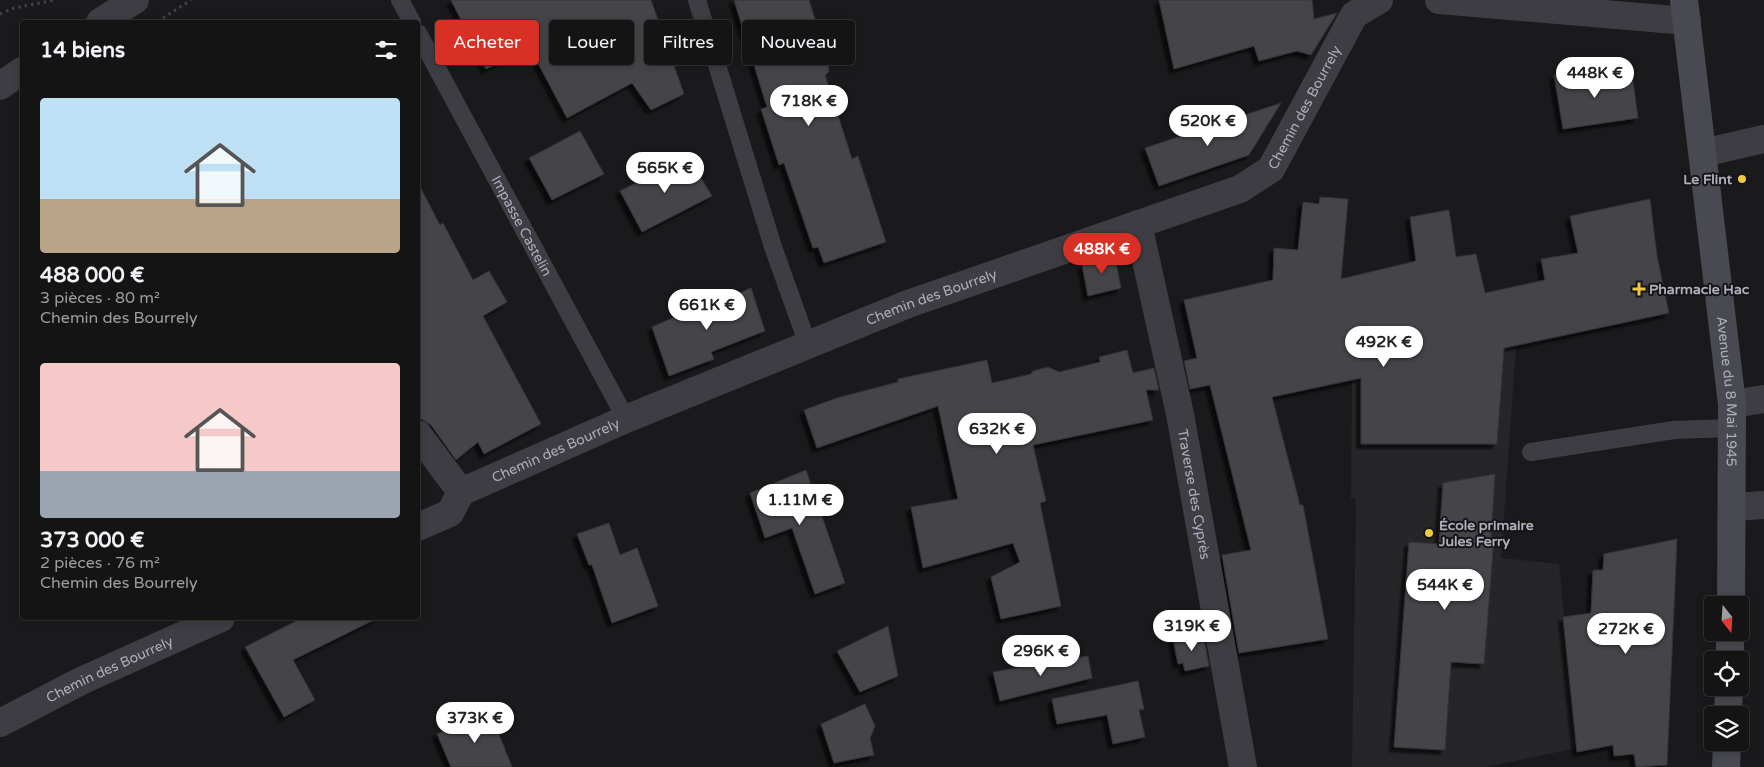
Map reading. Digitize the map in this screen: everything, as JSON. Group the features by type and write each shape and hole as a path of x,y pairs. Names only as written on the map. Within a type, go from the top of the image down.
{"main road":[{"name":"Avenue du 8 Mai 1945","path":"1686,10 1732,416 1731,596"},
{"path":"1726,767 1727,751"}],"street":[{"path":"103,20 134,0"},
{"path":"1439,0 1686,10"},
{"name":"Chemin des Bourrely","path":"461,492 626,418 908,304 1240,189 1271,169 1354,16 1366,3"},
{"path":"0,86 20,73"},
{"path":"1703,153 1764,139"},
{"name":"Traverse des Cyprès","path":"1138,224 1180,414 1243,767"},
{"path":"1732,416 1764,399"},
{"path":"420,437 461,492 450,513 420,527"},
{"path":"1733,507 1764,505"},
{"name":"Chemin des Bourrely","path":"0,723 81,681 217,620"}],"lane":[{"path":"400,0 411,20"},
{"path":"697,0 773,247 808,345"},
{"name":"Impasse Castelin","path":"420,36 626,418"},
{"path":"1531,452 1674,430 1732,416"}],"path":[{"path":"0,14 21,6 55,0"},
{"path":"159,20 191,0"}],"shaded area":[{"name":"École primaire Jules Ferry","path":"1516,346 1501,558 1559,564 1577,748 1485,767 1352,767 1356,508 1355,498 1351,499 1352,380"}],"building":[{"path":"451,0 651,0 658,20 644,20 644,65 674,65 684,94 651,110 632,83 567,118 539,65 539,20 461,20"},
{"path":"734,0 809,0 815,20 742,20 742,26"},
{"path":"1159,0 1312,0 1314,19 1337,13 1311,55 1297,51 1259,61 1254,46 1174,69"},
{"path":"484,65 494,65 486,69"},
{"path":"754,65 828,65 829,72 825,75 852,159 858,156 886,242 824,263 818,247 813,248 784,163 779,165 761,109 767,107"},
{"path":"1632,74 1638,118 1563,129 1554,75"},
{"path":"1281,103 1249,155 1159,186 1145,148"},
{"path":"580,131 604,174 552,200 529,158"},
{"path":"688,157 712,196 642,232 620,191"},
{"path":"420,187 440,225 443,223 473,280 489,271 507,302 483,316 541,424 484,454 478,442 456,460 431,425 420,418"},
{"path":"1320,197 1348,199 1341,279 1416,261 1410,217 1449,210 1456,257 1476,254 1485,293 1545,280 1541,259 1578,253 1570,216 1650,199 1657,256 1669,313 1504,348 1497,444 1361,444 1361,378 1272,397 1300,505 1303,505 1328,639 1239,653 1222,555 1251,550 1210,385 1190,389 1184,361 1197,358 1184,300 1273,280 1274,248 1298,250 1303,202 1319,204"},
{"path":"1114,252 1121,288 1088,296 1082,265"},
{"path":"751,288 765,331 711,352 714,359 669,376 652,327 693,309 694,313"},
{"path":"1127,350 1133,373 1154,368 1159,390 1146,390 1153,420 1033,445 1046,501 1040,503 1061,606 1001,619 991,577 1020,562 1013,543 923,568 911,507 958,499 938,406 817,448 804,410 837,398 898,382 898,379 987,360 992,383 1031,374 1033,371 1048,367 1059,372 1100,362 1099,357"},
{"path":"806,470 845,583 815,594 792,528 765,538 750,493"},
{"path":"1495,474 1491,537 1494,538 1484,664 1451,662 1445,750 1394,747 1409,542 1439,544 1443,483"},
{"path":"609,523 620,555 637,548 658,606 612,623 592,565 589,565 577,534"},
{"path":"1677,539 1667,765 1636,767 1634,754 1614,756 1613,745 1577,752 1563,617 1591,613 1593,570 1603,570 1604,554"},
{"path":"298,620 374,620 293,660 315,700 284,717 245,647"},
{"path":"888,626 898,676 860,692 837,651"},
{"path":"1203,633 1209,666 1185,671 1183,663 1178,664 1173,639"},
{"path":"1088,656 1092,678 1000,701 993,672"},
{"path":"1138,681 1144,709 1139,710 1145,737 1113,744 1107,715 1057,724 1052,699"},
{"path":"865,704 875,726 870,738 874,755 834,763 821,724"},
{"path":"490,712 512,767 451,767 437,734"}],"place":[{"name":"Le Flint","path":"1742,179"},
{"name":"Pharmacie Hac","path":"1639,289"},
{"name":"École primaire Jules Ferry","path":"1429,533"}]}
